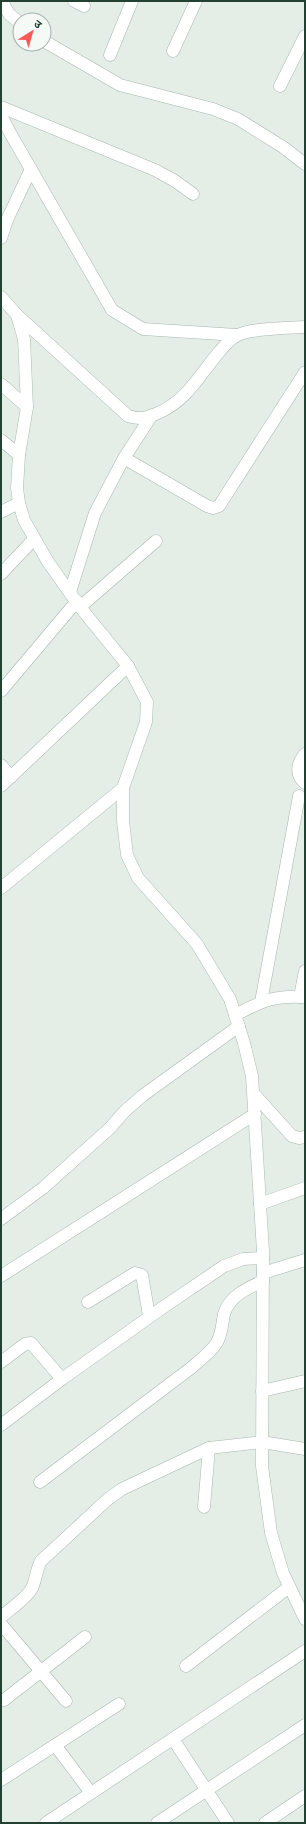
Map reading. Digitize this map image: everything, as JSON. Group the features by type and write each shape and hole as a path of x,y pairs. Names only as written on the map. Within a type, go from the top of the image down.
{"street":[{"path":"2,1 12,16"},
{"path":"110,54 132,1"},
{"path":"173,51 196,1"},
{"path":"280,86 305,36"},
{"path":"52,46 120,85 214,109 238,119 283,147 305,164"},
{"path":"1,107 155,170 175,181 193,194"},
{"path":"1,115 112,310 143,329 237,335 251,331 305,327"},
{"path":"1,238 7,220 31,169"},
{"path":"1,297 17,315 128,416 140,419 169,409 185,396 213,359 227,343 237,335"},
{"path":"17,315 24,339 27,408 19,455 17,488 19,503 24,520 48,562 128,666 148,702 146,722 123,788 122,821 127,855 138,878 197,944 230,999 252,1076 263,1258 262,1466 271,1533 283,1573 305,1619"},
{"path":"124,458 207,506 213,508 219,506 305,372"},
{"path":"1,384 27,408"},
{"path":"76,600 95,513 124,458 152,415"},
{"path":"1,440 19,455"},
{"path":"1,512 19,503"},
{"path":"1,574 34,539"},
{"path":"1,691 76,600 156,540"},
{"path":"1,786 128,666"},
{"path":"305,754 301,758 298,767 298,775 305,783"},
{"path":"1,765 11,776"},
{"path":"1,888 123,788"},
{"path":"261,1002 299,796"},
{"path":"1,1219 43,1188 109,1129 125,1111 142,1096 261,1002 272,998 303,997 305,971"},
{"path":"254,1094 292,1136 305,1138"},
{"path":"1,1276 255,1114"},
{"path":"260,1204 305,1188"},
{"path":"1,1425 149,1316 224,1266 243,1260 263,1258"},
{"path":"40,1482 191,1368 208,1353 216,1344 222,1331 224,1314 229,1304 247,1288 263,1277 305,1260"},
{"path":"88,1302 135,1273 138,1273 142,1275 149,1316"},
{"path":"1,1362 25,1344 31,1343 62,1379"},
{"path":"262,1391 305,1381"},
{"path":"1,1617 33,1587 40,1561 108,1499 122,1489 209,1448 262,1442 305,1449"},
{"path":"204,1507 209,1448"},
{"path":"186,1666 289,1587"},
{"path":"1,1624 66,1701"},
{"path":"4,1700 85,1637"},
{"path":"46,1823 305,1651"},
{"path":"1,1780 119,1704"},
{"path":"157,1823 305,1725"},
{"path":"173,1739 228,1823"},
{"path":"55,1745 91,1793"},
{"path":"265,1823 305,1796"}]}
